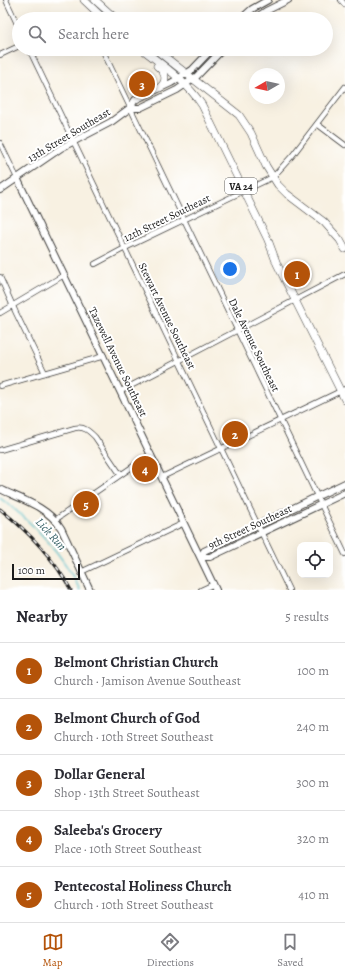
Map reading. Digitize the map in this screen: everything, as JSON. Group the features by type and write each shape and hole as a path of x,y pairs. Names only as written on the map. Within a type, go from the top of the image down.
{"main road":[{"path":"84,0 95,12"},
{"path":"98,1 109,12"},
{"path":"147,56 165,74 164,83 159,88"},
{"name":"VA 24","path":"150,56 185,84 202,105 295,300 343,390 345,400"},
{"name":"VA 24","path":"164,56 238,115 251,133 266,166 273,177 287,194 324,222 336,235 345,249"}],"street":[{"path":"6,0 12,13"},
{"path":"249,12 268,0"},
{"path":"264,12 288,0"},
{"path":"341,0 345,5"},
{"path":"93,10 98,1"},
{"path":"0,55 12,49"},
{"name":"Stewart Avenue Southeast","path":"32,56 289,590"},
{"name":"Dale Avenue Southeast","path":"106,56 345,554"},
{"name":"13th Street Southeast","path":"0,190 73,141 111,122 130,108 135,100 192,70 205,56"},
{"name":"13th Street Southeast","path":"130,108 140,108 177,90 193,79 216,56"},
{"name":"12th Street Southeast","path":"96,264 125,248 273,177 292,156 345,87"},
{"path":"317,124 345,145"},
{"name":"Tazewell Avenue Southeast","path":"0,143 215,587"},
{"name":"13th Street Southeast","path":"0,195 17,178"},
{"path":"121,391 345,274"},
{"path":"0,313 64,275"},
{"path":"0,277 12,306 45,373"},
{"path":"0,386 104,356"},
{"path":"162,477 343,390"},
{"path":"0,450 79,427 91,432 118,471 121,473"},
{"path":"55,520 121,473 151,454"},
{"name":"9th Street Southeast","path":"345,483 204,551 201,557 210,558 345,493"},
{"path":"0,489 45,511 55,520 61,528 90,590"},
{"path":"81,572 184,523"},
{"path":"201,590 215,587"}],"waterway":[{"name":"Lick Run","path":"0,498 36,528 46,539 65,563 80,590"}],"railway":[{"path":"0,509 40,546 71,590"}],"place":[{"name":"Dollar General","path":"142,84"},
{"name":"Belmont Christian Church","path":"297,274"},
{"name":"Belmont Church of God","path":"235,434"},
{"name":"Saleeba's Grocery","path":"145,469"},
{"name":"Pentecostal Holiness Church","path":"86,504"}]}
